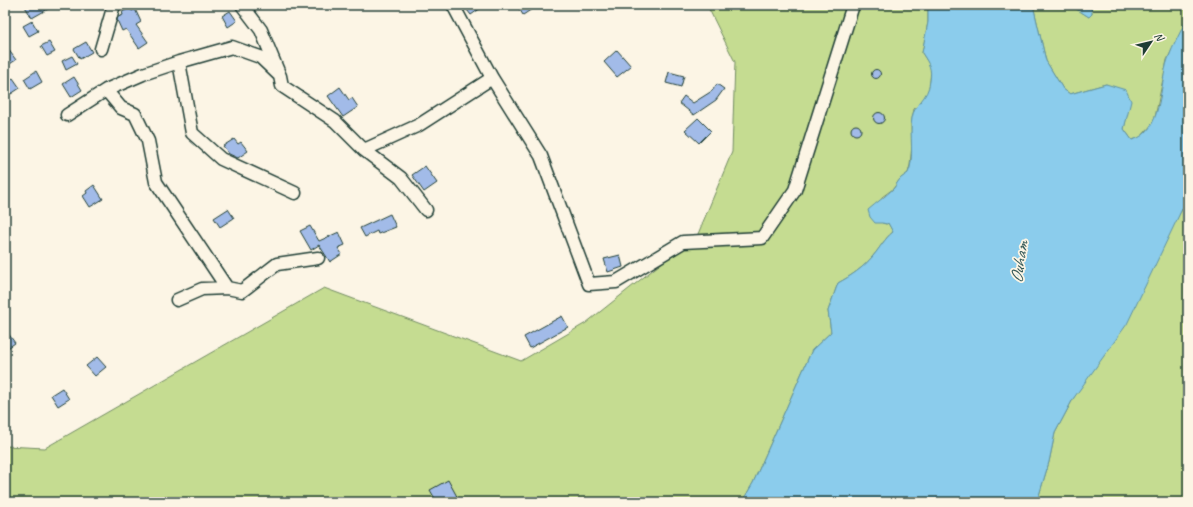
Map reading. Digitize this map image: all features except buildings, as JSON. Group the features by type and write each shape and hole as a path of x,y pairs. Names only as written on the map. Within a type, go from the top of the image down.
{"street":[{"path":"101,49 114,5"},
{"path":"242,5 261,30 280,76 282,86 335,121 364,150 401,178 426,210"},
{"path":"453,5 492,78 541,156 589,284 616,282 683,242 762,238 794,190 853,5"},
{"path":"67,115 106,90 142,74 232,47 260,57 280,76"},
{"path":"179,62 192,133 221,159 295,193"},
{"path":"364,150 419,125 492,78"},
{"path":"106,90 121,108 135,114 148,141 156,182 227,288"},
{"path":"177,300 202,289 227,288 242,291 277,264 318,258"}],"green space":[{"path":"707,5 928,5 928,22 922,53 931,67 928,93 920,104 914,109 911,124 912,145 908,173 900,179 893,189 882,197 882,223 888,223 893,232 887,237 876,253 865,264 852,275 838,283 828,311 831,332 812,350 753,483 742,502 5,502 5,446 45,448 324,288 521,361 586,323 698,234 732,152 735,62"},
{"path":"1033,5 1070,5 1089,17 1092,14 1091,5 1188,5 1188,17 1167,60 1154,122 1140,138 1132,140 1124,129 1130,101 1106,84 1070,94 1063,89 1046,61"},
{"path":"1188,199 1188,502 1037,502 1049,462 1055,433"}],"water":[{"name":"Ouham","path":"928,5 1033,5 1046,61 1063,89 1070,94 1106,84 1126,90 1131,101 1124,129 1132,140 1142,136 1155,118 1168,59 1188,17 1188,199 1127,324 1073,399 1055,433 1049,462 1037,502 742,502 753,483 812,350 831,332 828,311 838,283 852,275 865,264 876,253 887,237 893,232 888,223 875,223 870,217 868,210 894,188 901,178 908,173 910,168 912,154 911,124 913,113 927,93 931,77 929,66 922,53 928,22"},
{"path":"1070,5 1091,5 1092,14 1089,17"}]}
